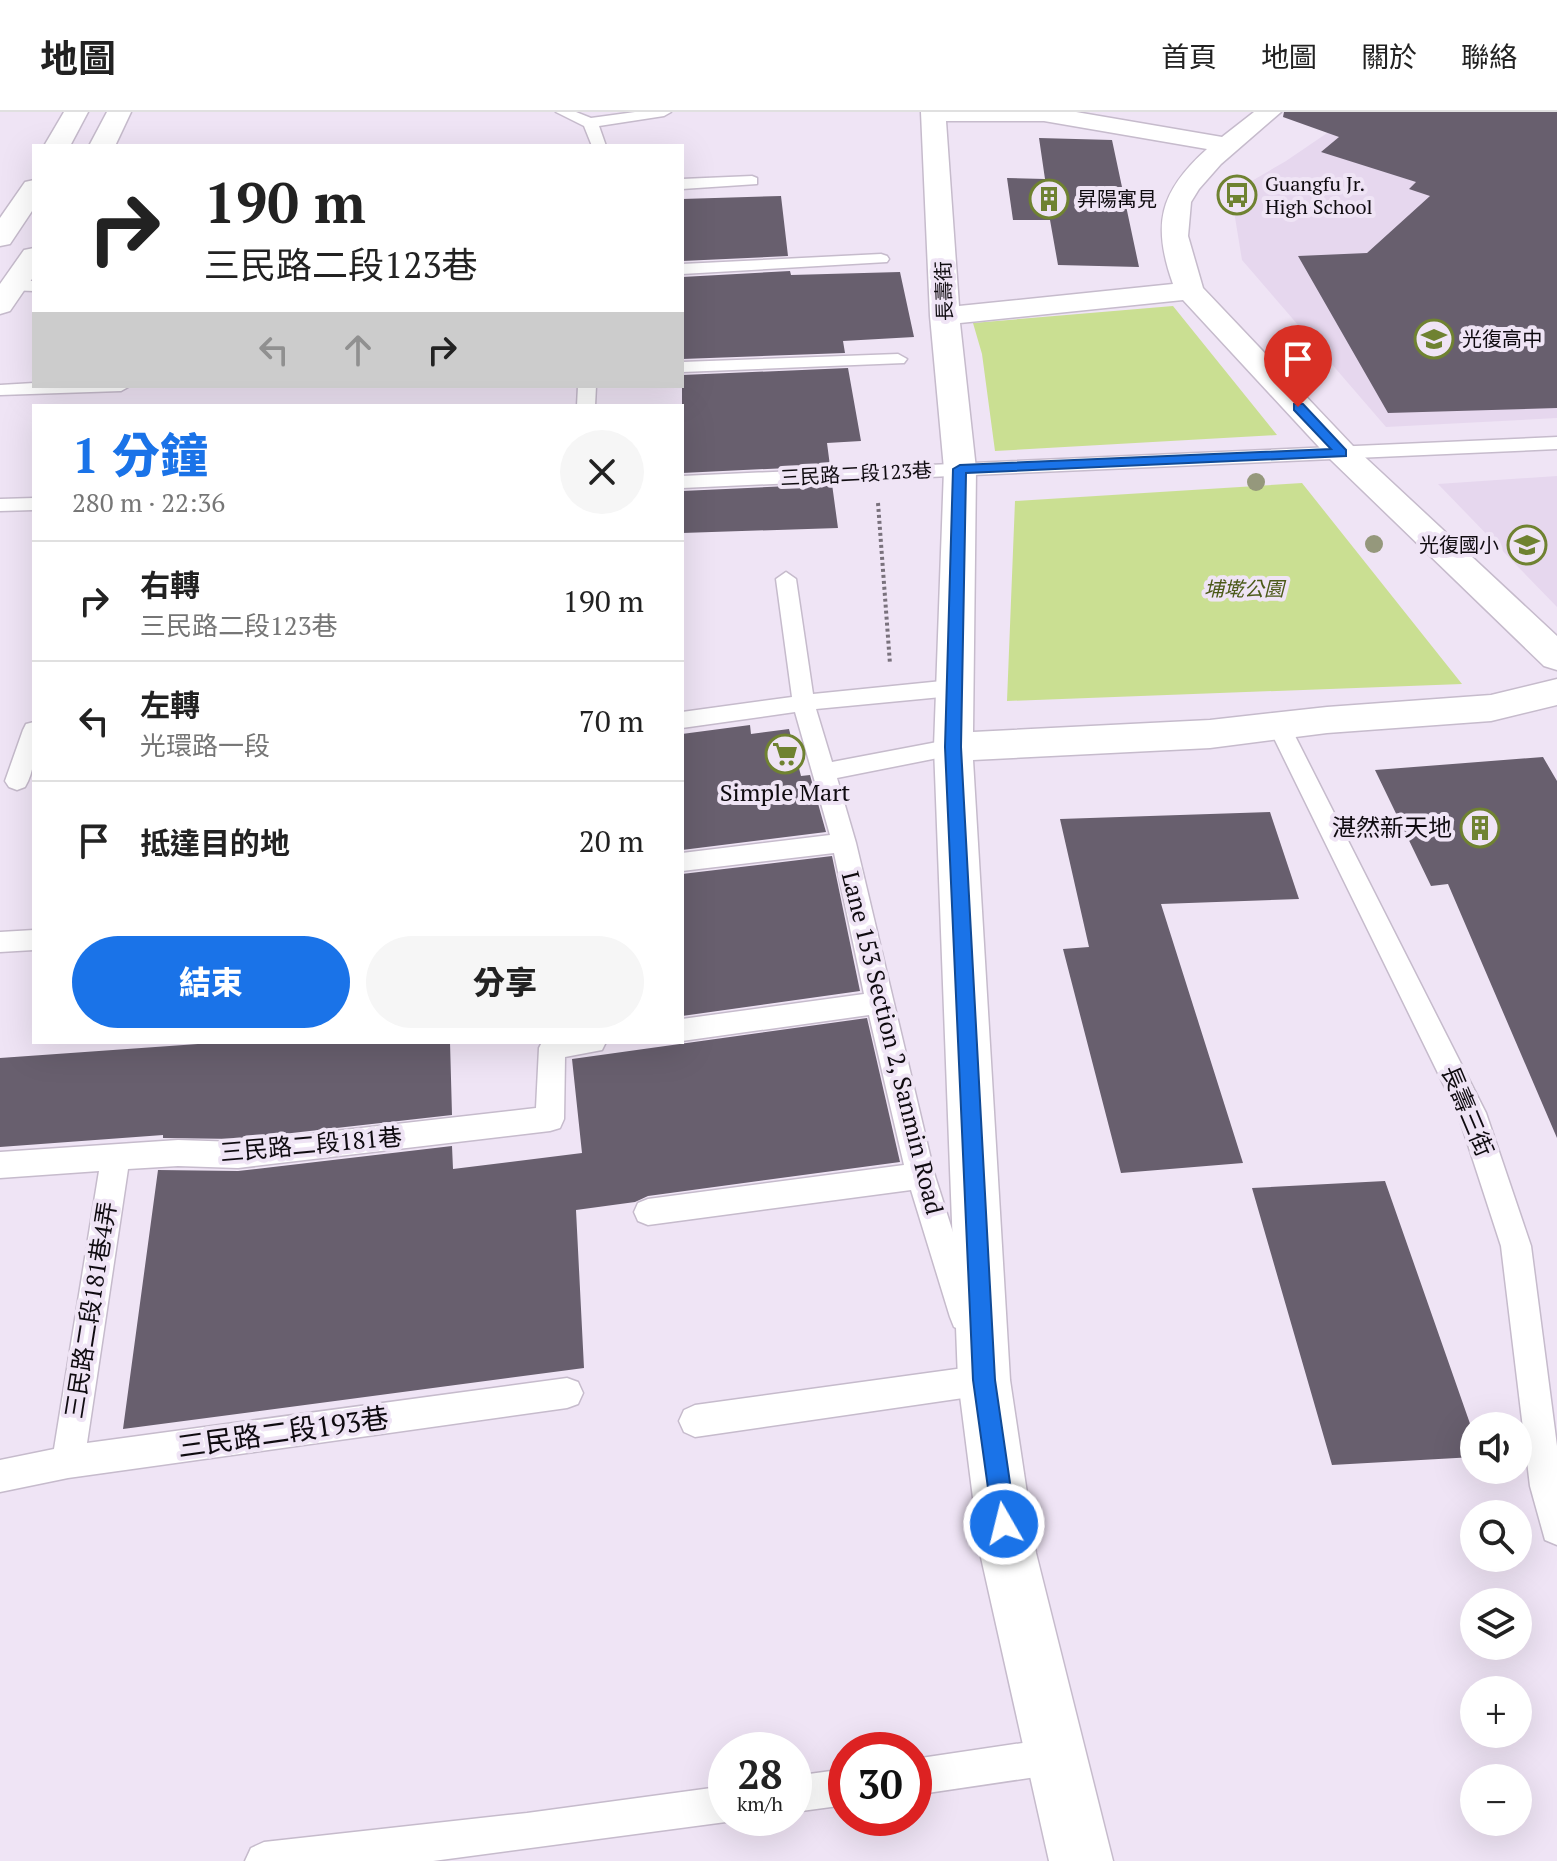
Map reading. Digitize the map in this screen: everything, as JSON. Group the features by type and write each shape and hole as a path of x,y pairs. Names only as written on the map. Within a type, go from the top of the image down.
{"street":[{"path":"58,144 76,112"},
{"path":"103,144 119,112"},
{"path":"1269,112 1227,145 1191,182 1173,219 1180,263 1190,291 1342,453 1557,657"},
{"path":"933,113 1044,114 1227,145"},
{"name":"長壽街","path":"933,113 945,316 960,469 952,688 953,747 984,1380 1008,1553 1081,1861"},
{"path":"0,238 32,196"},
{"path":"16,292 32,260"},
{"path":"945,316 1190,291"},
{"path":"953,747 1210,734 1491,708 1557,692"}],"lane":[{"path":"563,112 590,123 664,112"},
{"path":"590,123 598,144"},
{"path":"684,184 752,181"},
{"path":"684,269 881,259"},
{"path":"684,367 898,359"},
{"path":"0,390 60,388"},
{"name":"三民路二段123巷","path":"684,482 1557,443"},
{"path":"0,505 32,504"},
{"name":"Lane 153 Section 2, Sanmin Road","path":"786,579 804,705 844,843 921,1176 984,1380"},
{"path":"684,720 804,705 891,690 952,688"},
{"name":"長壽三街","path":"1279,726 1472,1113 1516,1246 1546,1486 1557,1528"},
{"path":"17,782 32,736"},
{"path":"824,772 953,747"},
{"path":"684,862 844,843"},
{"path":"0,942 32,940"},
{"path":"684,1030 879,1003"},
{"name":"三民路二段181巷","path":"0,1165 178,1153 238,1155 550,1119 552,1048 579,1044"},
{"name":"三民路二段181巷4弄","path":"68,1462 115,1158"},
{"path":"648,1212 921,1176"},
{"path":"695,1421 984,1380"},
{"name":"三民路二段193巷","path":"0,1476 68,1462 567,1393"},
{"path":"932,1774 1056,1756"},
{"path":"264,1861 527,1832 708,1807"}],"path":[{"path":"876,474 891,690"}],"shaded area":[{"name":"光復高中","path":"1358,112 1557,112 1557,418 1386,427 1242,260 1231,193 1286,161"},
{"name":"光復國小","path":"1557,476 1557,607 1438,484"}],"green space":[{"path":"1173,306 1277,435 995,451 982,354 973,323"},
{"name":"埔墘公園","path":"1302,483 1462,684 1007,701 1015,501"}],"building":[{"name":"光復高中","path":"1284,112 1557,112 1557,408 1388,413 1298,256 1367,253 1430,196 1409,189 1416,182 1321,152 1339,137 1283,117"},
{"name":"昇陽寓見","path":"1039,138 1112,140 1139,267 1058,265 1050,220 1013,220 1007,178 1045,179"},
{"path":"781,196 788,256 684,261 684,199"},
{"path":"790,271 791,275 900,272 914,337 843,341 845,353 684,359 684,277"},
{"path":"848,368 861,441 827,443 830,466 684,473 684,375"},
{"path":"832,484 838,528 684,533 684,491"},
{"path":"750,725 751,734 789,729 801,776 810,775 826,832 684,850 684,734"},
{"path":"1543,757 1557,781 1557,1138 1448,884 1431,886 1375,770"},
{"path":"1270,812 1299,899 1161,904 1243,1163 1121,1173 1063,949 1089,947 1060,819"},
{"path":"832,856 860,991 684,1016 684,874"},
{"path":"867,1018 900,1162 648,1196 635,1202 576,1210 584,1368 123,1429 158,1170 238,1171 452,1146 453,1169 582,1153 572,1059"},
{"path":"198,1044 450,1044 452,1115 238,1139 163,1138 163,1135 0,1147 0,1058"},
{"path":"1385,1181 1466,1412 1460,1412 1460,1458 1332,1465 1252,1188"}],"place":[{"name":"Guangfu Jr. High School","path":"1237,195"},
{"name":"昇陽寓見","path":"1049,199"},
{"name":"光復高中","path":"1434,339"},
{"name":"光復國小","path":"1527,545"},
{"name":"Simple Mart","path":"785,754"},
{"name":"湛然新天地","path":"1480,828"}],"route":[{"path":"1004,1524 984,1380 953,747 952,688 960,469 1342,453 1298,407"}]}
